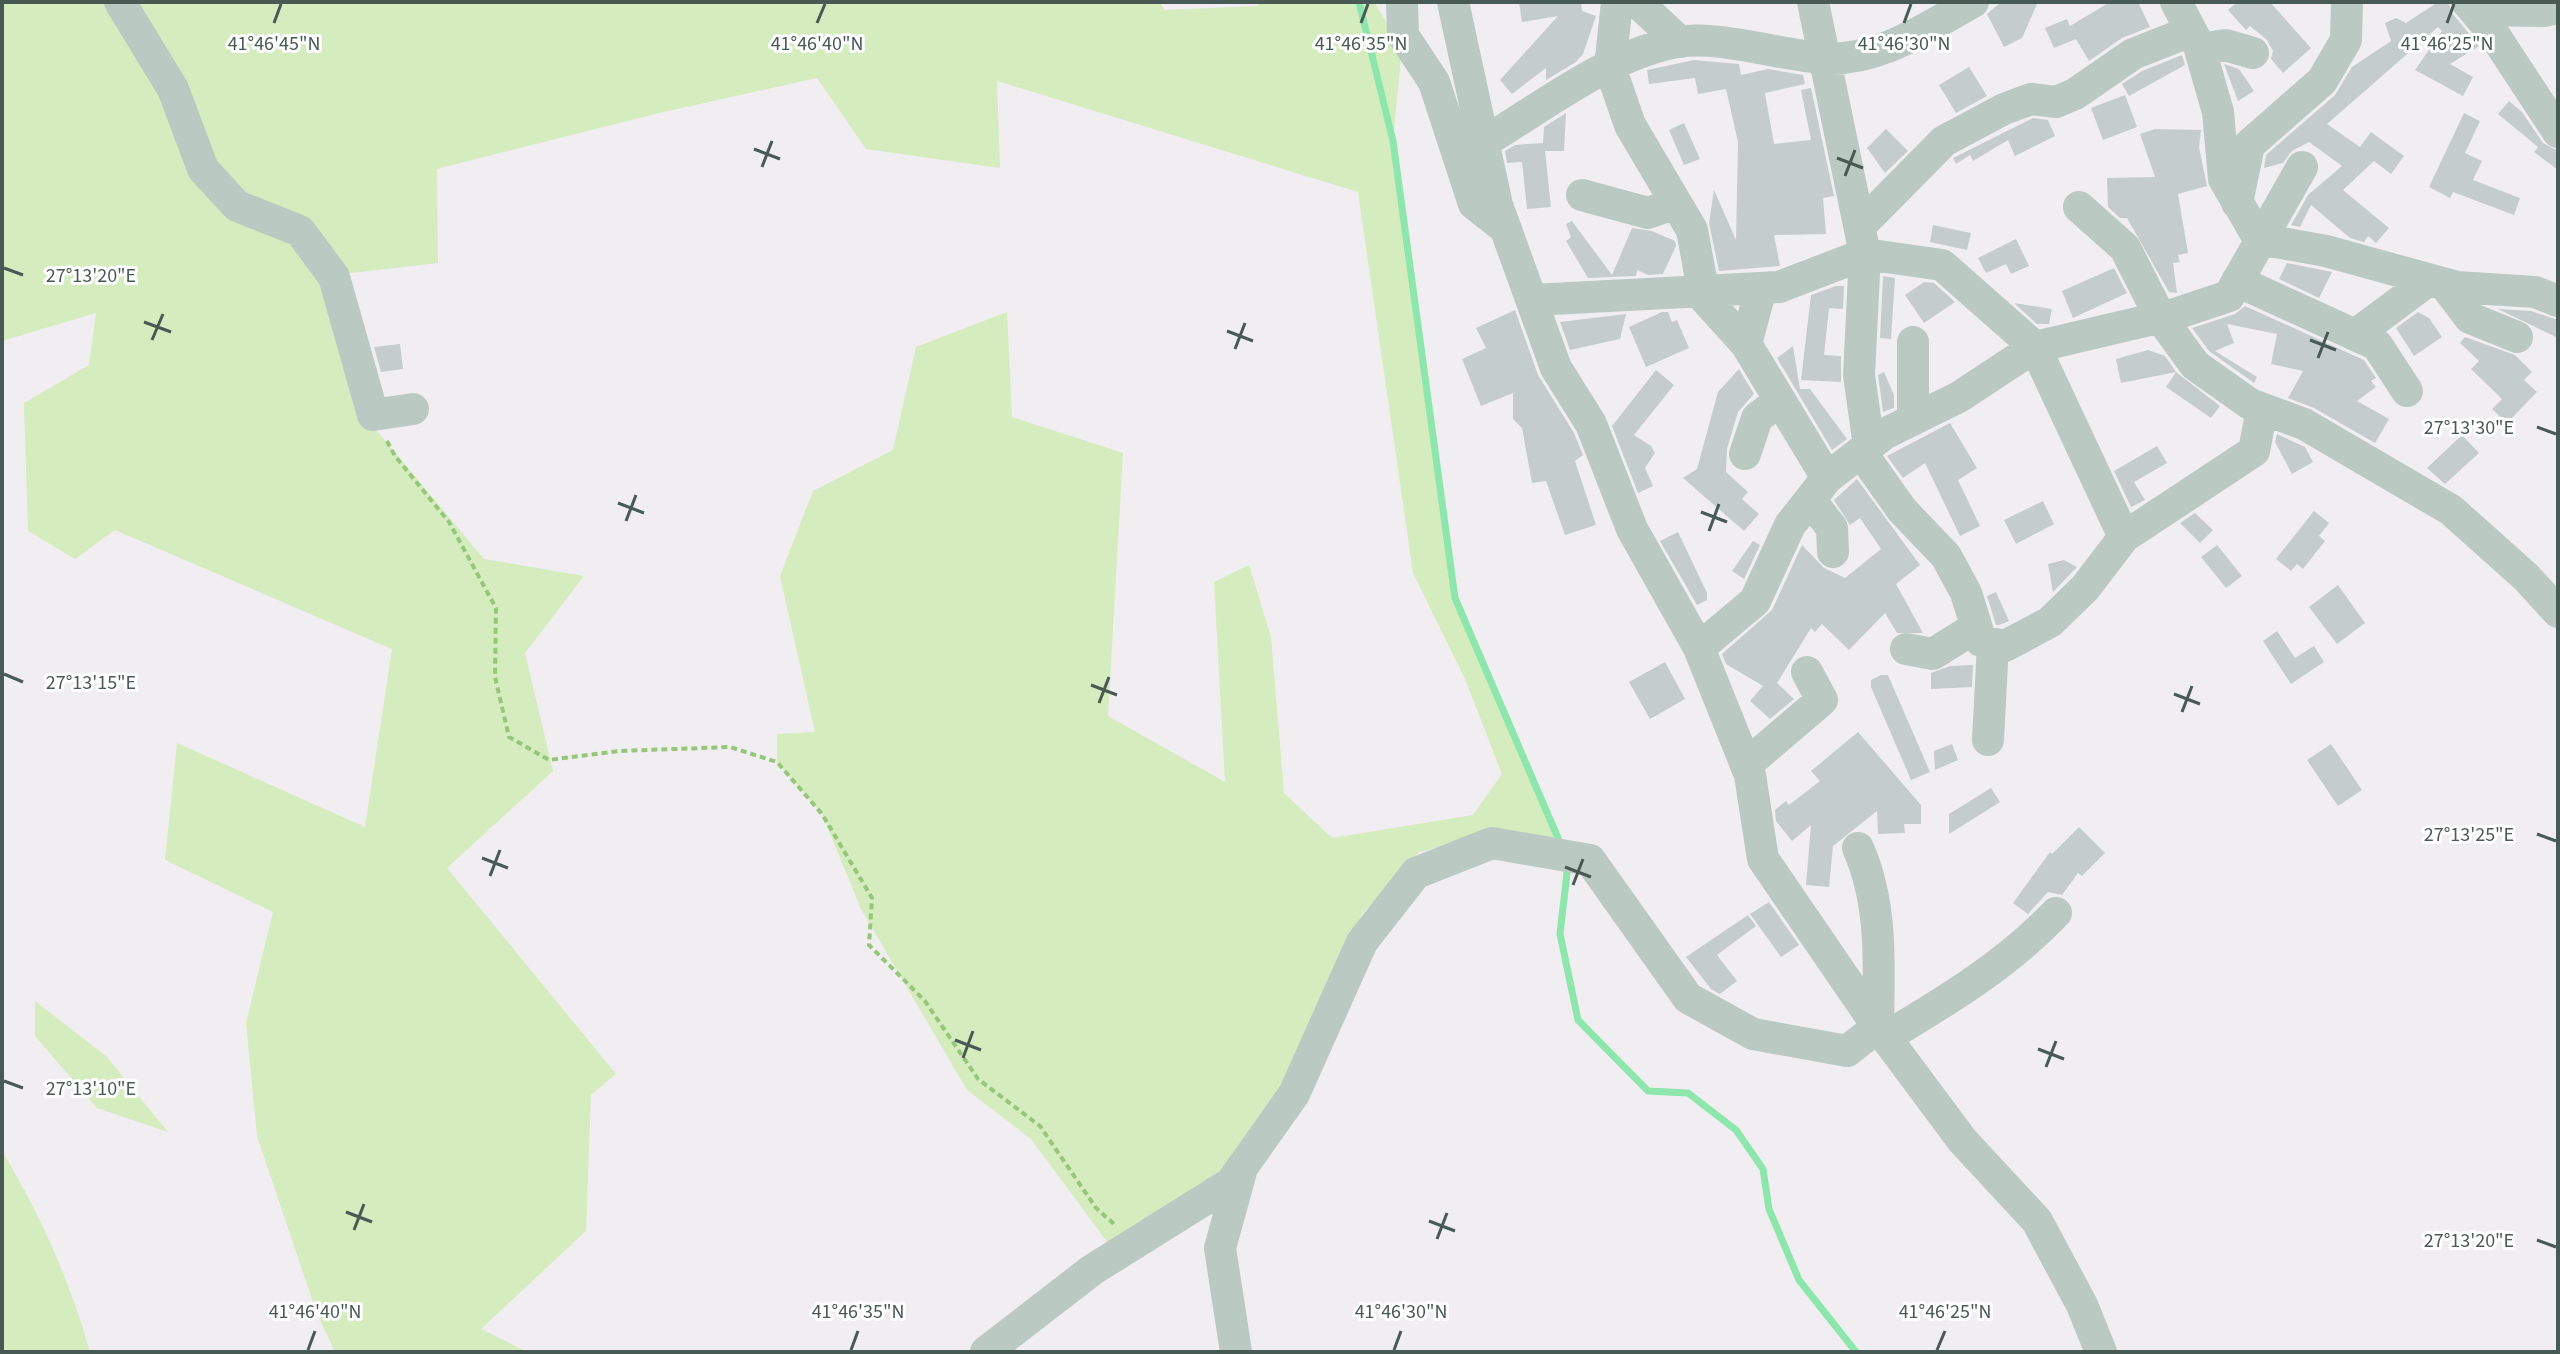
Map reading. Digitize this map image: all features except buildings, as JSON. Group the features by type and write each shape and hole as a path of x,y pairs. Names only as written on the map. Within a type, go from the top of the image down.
{"street":[{"path":"120,2 173,89 203,169 237,206 300,231 334,277 373,415 413,409"},
{"path":"1383,2 1434,82 1474,204 1506,229"},
{"path":"1402,2 1403,35"},
{"path":"1453,2 1506,229 1556,368 1591,424 1632,529 1699,648 1746,765 1763,859 1882,1032 1962,1140 2037,1221 2082,1305 2101,1352"},
{"path":"1617,2 1610,67 1630,125 1692,230 1700,290 1746,344 1780,400 1832,528 1833,552"},
{"path":"1637,2 1680,42"},
{"path":"1813,2 1863,240 1859,375 1865,449 1902,510 1946,556 1985,635 1988,740"},
{"path":"1484,142 1632,55 1680,42 1753,47 1825,59 1888,48 1935,11 1973,2"},
{"path":"2176,2 2195,40 2215,103 2224,179 2259,239 2326,251 2437,282 2535,292 2558,301"},
{"path":"2237,203 2249,145 2322,81 2346,40 2347,2"},
{"path":"2558,8 2544,11 2486,6 2491,30 2558,132"},
{"path":"1533,300 1779,287 1863,240 1944,141 2004,109 2031,99 2056,102 2133,54 2195,40 2253,53"},
{"path":"2215,103 2272,122"},
{"path":"1699,648 1755,601 1790,525 1818,489 1865,449 1959,397 2035,347 2160,317 2229,296 2302,167"},
{"path":"1582,195 1648,213 1676,203"},
{"path":"2079,207 2125,248 2160,317 2195,365 2250,404 2304,424 2451,510 2526,577 2558,612"},
{"path":"1863,240 1942,265 2035,347 2124,537"},
{"path":"2237,281 2377,345 2407,391"},
{"path":"2355,335 2437,282"},
{"path":"2437,282 2470,318 2517,337"},
{"path":"1746,344 1761,288"},
{"path":"1913,342 1913,420"},
{"path":"1745,454 1757,418 1780,400"},
{"path":"1906,649 1933,654 1985,635 2005,646 2050,622 2085,588 2124,537 2254,451 2262,409"},
{"path":"1746,765 1822,700 1807,672"},
{"path":"986,1352 1092,1270 1231,1183 1294,1094 1362,942 1416,873 1492,843 1590,860 1688,998 1753,1034 1847,1051 1969,988 2025,946 2056,913"},
{"path":"1858,848 1868,872 1879,942 1882,1032"},
{"path":"1236,1352 1220,1248 1243,1165"}],"path":[{"path":"373,415 395,456 449,522 496,608 495,677 509,737 549,760 619,751 730,747 777,762 822,814 872,898 869,945 925,1001 978,1079 1040,1126 1096,1208 1134,1243"}],"green space":[{"path":"2,2 112,2 200,173 295,235 329,279 367,419 484,559 584,576 525,653 553,771 447,868 616,1074 591,1095 586,1231 481,1329 527,1352 335,1352 316,1311 257,1136 246,1023 273,912 165,860 177,743 365,827 392,649 115,530 75,559 28,531 24,403 89,365 96,313 2,341"},
{"path":"125,2 1159,2 1165,10 1256,6 1263,2 1374,2 1402,47 1393,141 1455,598 1562,847 1491,834 1419,852 1362,914 1286,1079 1230,1166 1108,1243 1031,1139 967,1090 861,909 822,814 777,762 777,734 815,732 780,576 813,491 893,450 916,347 1007,312 1012,417 1123,453 1108,716 1225,782 1214,582 1249,565 1271,637 1284,793 1332,838 1473,815 1502,774 1465,679 1413,573 1358,192 997,81 1000,168 866,149 817,78 655,114 437,169 438,263 342,274 239,202"},
{"path":"35,1001 106,1056 168,1132 97,1108 35,1036"},
{"path":"2,1151 53,1248 90,1352 2,1352"}],"waterway":[{"path":"1359,2 1393,141 1455,598 1561,845"},
{"path":"1568,864 1560,934 1578,1020 1648,1091 1688,1093 1736,1130 1763,1169 1769,1209 1799,1280 1856,1352"}]}
